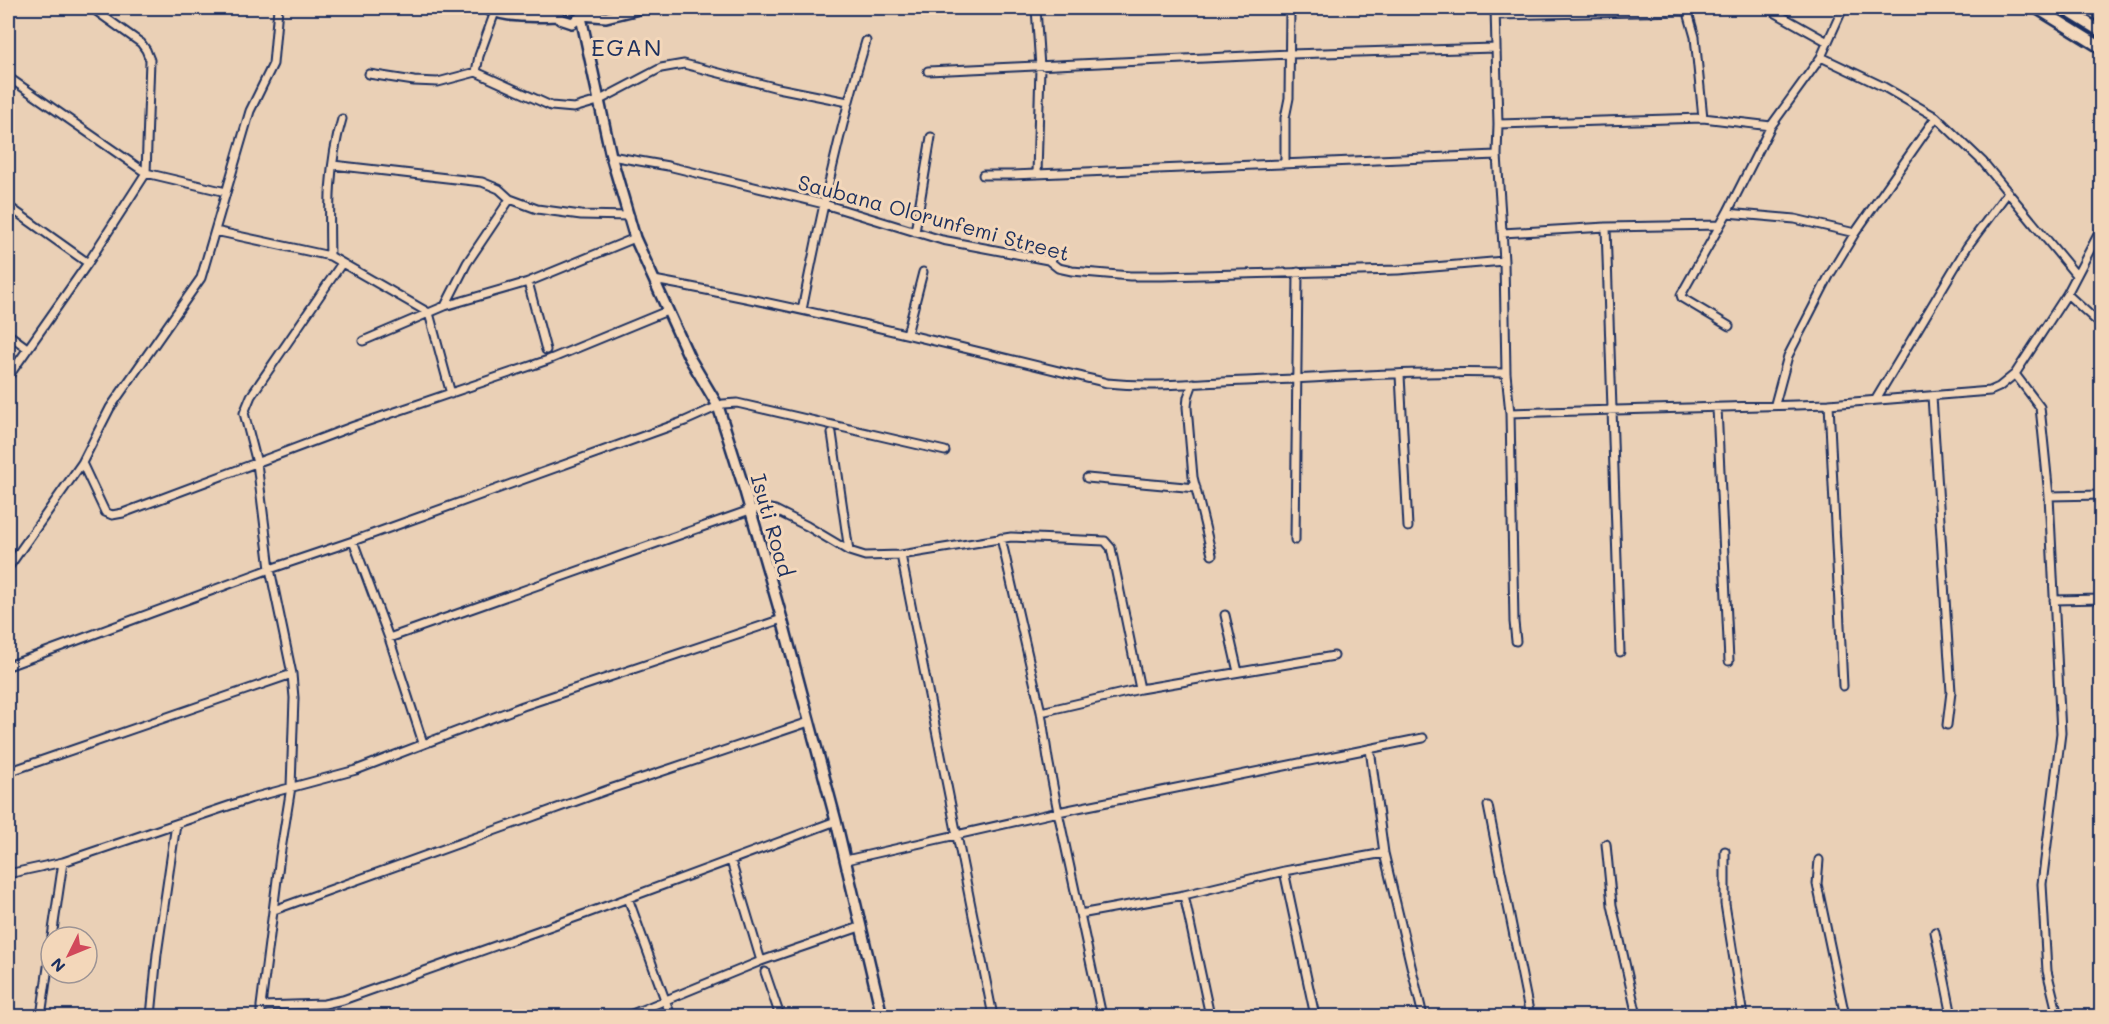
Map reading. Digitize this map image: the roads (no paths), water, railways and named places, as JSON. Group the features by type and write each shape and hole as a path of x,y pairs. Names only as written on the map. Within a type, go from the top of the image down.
{"main road":[{"path":"2037,8 2102,48"},
{"path":"2063,8 2102,32"}],"street":[{"path":"8,377 88,263 146,173 150,60 141,43 92,8"},
{"path":"8,568 82,463 110,408 201,278 250,111 272,68 278,8"},
{"path":"485,8 512,16 557,10 564,22 572,23"},
{"path":"572,23 582,13 643,8"},
{"path":"1036,8 1040,67 1037,174"},
{"path":"1285,163 1285,118 1289,98 1290,8"},
{"path":"1767,8 1826,41"},
{"path":"1729,326 1681,297 1771,126 1821,57 1826,41 1843,8"},
{"path":"1516,641 1510,413 1506,373 1504,261 1497,155 1495,11 1687,9 1695,37 1703,118"},
{"path":"476,72 479,56 495,12"},
{"path":"582,13 590,58"},
{"path":"572,23 590,58"},
{"path":"802,310 848,102 866,41"},
{"path":"928,71 1290,54 1495,48"},
{"path":"1821,57 1884,87 1936,117 1983,162 2076,275"},
{"name":"Isuti Road","path":"590,58 611,156 635,238 689,357 718,406 750,510 836,821 882,1017"},
{"path":"369,74 438,82 476,72 551,106 573,108 598,101 661,68 684,64 778,88 848,102"},
{"path":"8,77 146,173 226,192"},
{"path":"1775,404 1788,356 1829,276 1855,233 1936,117"},
{"path":"1498,124 1703,118 1771,126"},
{"path":"330,256 328,207 337,137 342,119"},
{"path":"915,232 931,137"},
{"path":"983,174 1037,174 1497,155"},
{"name":"Saubana Olorunfemi Street","path":"611,156 668,166 824,204 942,240 1048,260 1058,268 1072,271 1130,276 1398,270 1504,261"},
{"path":"333,165 482,182 499,189 510,199 537,208 557,212 630,216"},
{"path":"1876,399 1967,247 2008,192"},
{"path":"445,306 467,263 510,199"},
{"path":"8,206 88,263"},
{"path":"1727,213 1795,219 1855,233"},
{"path":"1502,233 1606,227 1720,225"},
{"path":"1510,413 1829,404 1990,391 2015,374 2067,294 2102,226"},
{"path":"1606,227 1620,652"},
{"path":"215,231 330,256 429,313 451,394"},
{"path":"363,341 445,306 528,282 635,238"},
{"path":"261,1017 280,856 291,787 294,698 292,674 270,568 257,463 244,413 247,403 342,263"},
{"path":"907,334 923,272"},
{"path":"1295,540 1298,272"},
{"path":"654,280 802,310 1107,383 1130,385 1296,380 1424,372 1506,373"},
{"path":"528,282 546,350"},
{"path":"2067,294 2102,326"},
{"path":"82,463 105,512 112,515 123,513 354,426 548,360 667,311"},
{"path":"8,334 27,348"},
{"path":"2015,374 2040,407 2049,496 2061,733 2043,884 2047,971 2058,1017"},
{"path":"1400,375 1408,527"},
{"path":"1193,383 1187,407 1192,477 1212,555"},
{"path":"1932,396 1951,692 1947,724"},
{"path":"8,666 270,568 353,541 729,403 945,451"},
{"path":"1829,404 1843,686"},
{"path":"1717,408 1729,661"},
{"path":"832,433 849,551"},
{"path":"1087,478 1196,488"},
{"path":"2049,496 2102,495"},
{"path":"389,638 750,510 765,508 775,510 807,525 849,551 865,556 901,555 1011,537 1105,541 1111,548 1140,689"},
{"path":"1001,538 1041,712 1047,759 1102,1017"},
{"path":"353,541 389,638 423,743"},
{"path":"901,555 993,1017"},
{"path":"2054,600 2102,599"},
{"path":"1224,615 1238,672"},
{"path":"8,874 63,862 252,798 356,770 523,706 782,619"},
{"path":"1041,712 1140,689 1334,656"},
{"path":"8,772 292,674"},
{"path":"274,910 610,789 809,722"},
{"path":"846,860 1058,812 1423,738"},
{"path":"1370,749 1384,853 1423,1017"},
{"path":"1488,806 1530,1017"},
{"path":"261,1006 334,1003 585,915 836,821"},
{"path":"151,1017 157,954 176,824"},
{"path":"1606,844 1612,905 1637,1017"},
{"path":"1725,851 1725,904 1743,1017"},
{"path":"1080,914 1184,895 1284,871 1384,853"},
{"path":"1819,860 1817,884 1845,1017"},
{"path":"731,861 760,961"},
{"path":"54,925 63,862"},
{"path":"1284,871 1315,1017"},
{"path":"1184,895 1210,1017"},
{"path":"628,898 672,1017"},
{"path":"627,1017 760,961 860,927"},
{"path":"1935,932 1952,1017"},
{"path":"765,972 780,1017"},
{"path":"41,1017 46,985"}],"district":[{"name":"EGAN","path":"627,46"}]}
